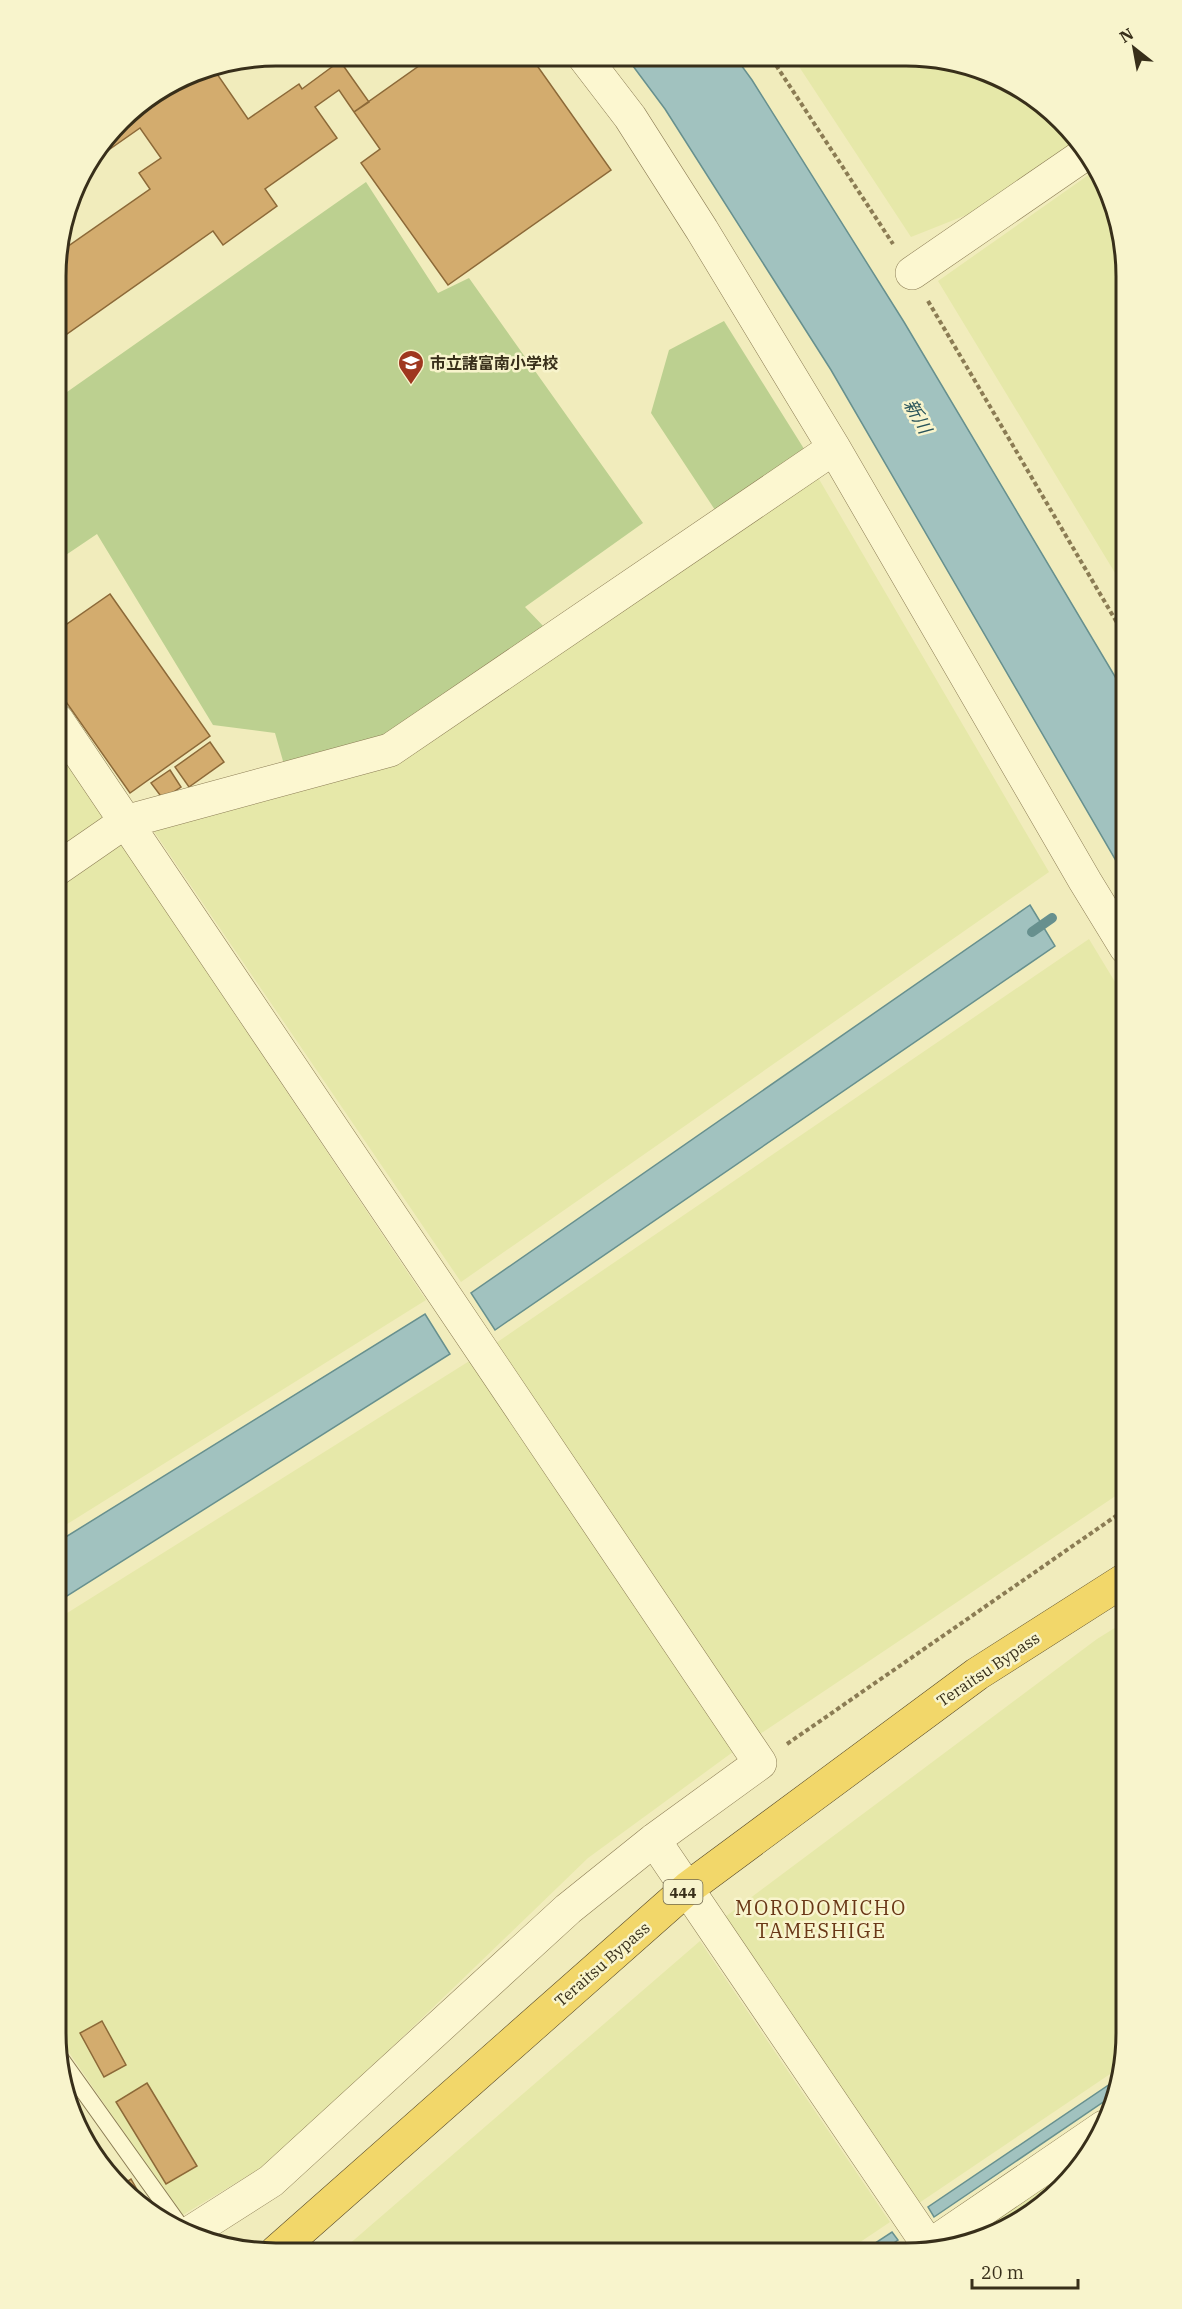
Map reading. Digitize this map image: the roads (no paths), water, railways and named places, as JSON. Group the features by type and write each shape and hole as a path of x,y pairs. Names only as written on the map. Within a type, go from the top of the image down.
{"highway":[{"name":"Teraitsu Bypass","path":"286,2243 688,1888 977,1674 1116,1585"}],"street":[{"path":"591,66 630,117 696,220 834,448 1116,932"},
{"path":"912,273 1080,158"},
{"path":"66,863 125,822 390,750 591,606 834,448"},
{"path":"66,734 760,1763 654,1840 568,1909 271,2181 197,2227"},
{"path":"654,1840 922,2242"},
{"path":"941,2240 1088,2138"}],"lane":[{"path":"70,2071 175,2217"}],"water":[{"name":"新川","path":"633,66 742,66 904,322 1116,678 1116,861 831,370 665,109"},
{"path":"1030,905 1055,946 495,1330 471,1293"},
{"path":"425,1314 450,1354 66,1597 66,1537"},
{"path":"1109,2085 1105,2101 934,2217 928,2207"},
{"path":"892,2232 898,2240 894,2243 875,2243"}],"waterway":[{"path":"1032,932 1052,918"}],"place":[{"name":"市立諸富南小学校","path":"411,386"}],"district":[{"name":"MORODOMICHO TAMESHIGE","path":"821,1918"}]}
